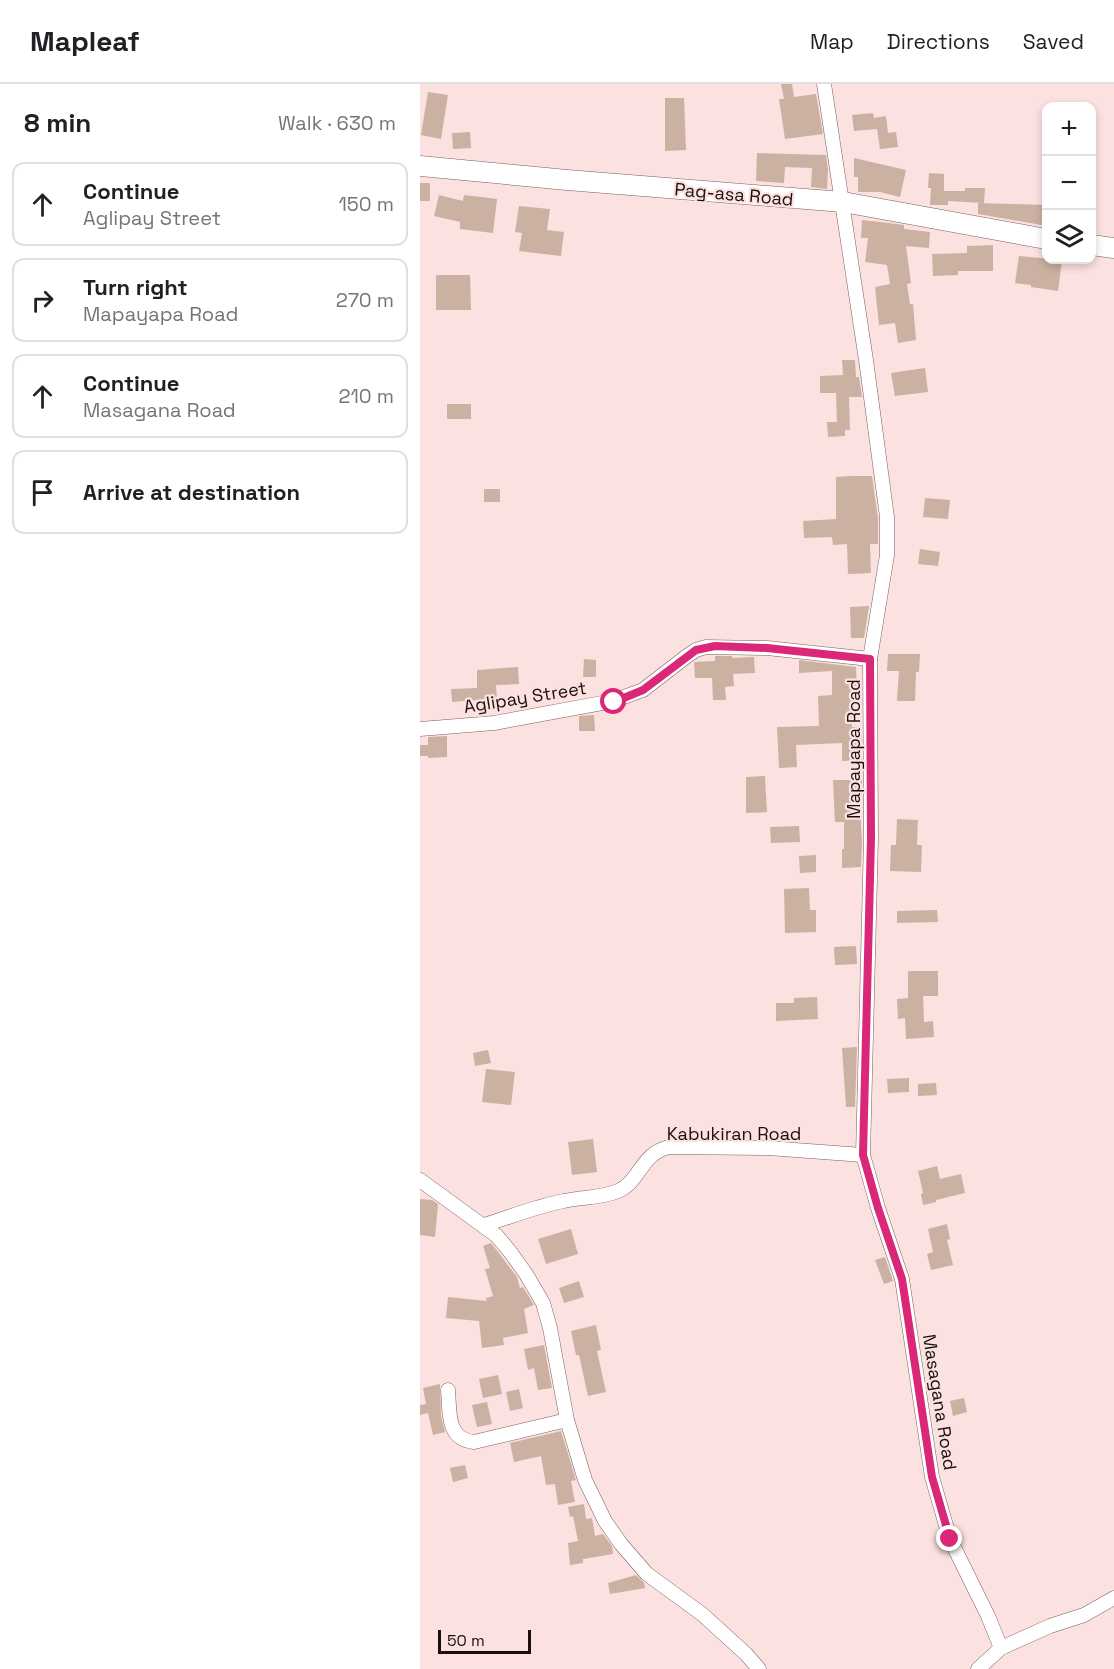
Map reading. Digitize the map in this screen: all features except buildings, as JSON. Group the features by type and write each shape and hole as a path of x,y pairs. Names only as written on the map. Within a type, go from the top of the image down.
{"main road":[{"name":"Pag-asa Road","path":"420,166 843,202 1042,238"},
{"path":"1096,246 1114,248"}],"street":[{"name":"Mapayapa Road","path":"824,84 866,360 887,517 887,555 870,659 871,838 863,1155"},
{"name":"Aglipay Street","path":"420,729 494,723 614,702 643,690 696,650 706,647 777,649 870,659"},
{"name":"Kabukiran Road","path":"484,1226 561,1201 618,1191 630,1183 652,1154 669,1147 768,1148 863,1155"},
{"name":"Masagana Road","path":"863,1155 902,1279 932,1477 950,1539 1001,1648"},
{"path":"420,1180 497,1236 511,1253 543,1303 550,1328 567,1420 585,1480 605,1521 647,1574 702,1614 759,1669"},
{"path":"448,1390 453,1430 456,1435 467,1442 474,1443 567,1420"},
{"path":"978,1669 1001,1648 1050,1626 1084,1615 1114,1598"}],"route":[{"path":"614,702 643,690 696,650 706,647 767,648 870,659 871,838 863,1155 902,1279 932,1477 950,1539"}]}
